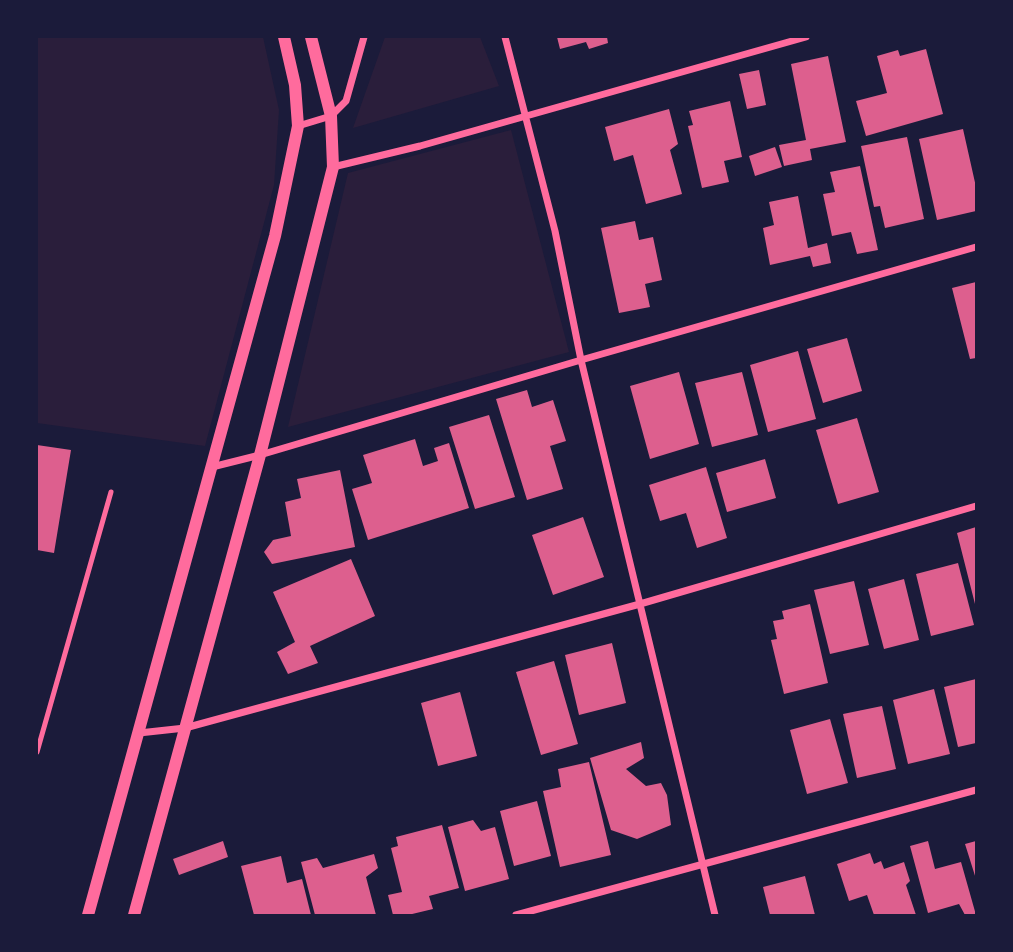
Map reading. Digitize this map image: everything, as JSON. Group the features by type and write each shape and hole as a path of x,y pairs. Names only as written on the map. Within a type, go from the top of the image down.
{"street":[{"path":"88,915 275,236 298,126 295,85 284,37"},
{"path":"135,915 260,455 333,167 331,116 311,37"},
{"path":"298,126 331,116 346,101 364,37"},
{"path":"505,37 555,231 581,360 715,915"},
{"path":"333,167 420,146 806,37"},
{"path":"212,467 976,247"},
{"path":"139,733 185,727 640,604 976,506"},
{"path":"516,915 976,790"}],"lane":[{"path":"37,751 111,492"}],"shaded area":[{"path":"37,37 263,37 279,110 274,185 205,446 37,423"},
{"path":"385,37 480,37 499,86 353,128"},
{"path":"511,130 569,352 288,427 348,173"}],"building":[{"path":"557,37 607,37 608,43 589,49 586,42 560,49"},
{"path":"926,49 943,114 866,136 856,101 887,93 877,56 898,50 900,56"},
{"path":"828,56 846,142 810,149 812,160 784,166 779,145 806,140 791,64"},
{"path":"759,70 766,105 747,109 739,74"},
{"path":"730,101 742,157 724,161 729,182 702,188 688,126 693,125 689,111"},
{"path":"669,109 678,144 670,150 682,194 646,204 633,155 614,161 605,127"},
{"path":"963,129 976,187 976,211 937,220 919,139"},
{"path":"907,137 924,219 885,228 880,206 874,207 861,146"},
{"path":"775,147 782,167 755,176 749,156"},
{"path":"860,166 878,250 857,254 851,232 832,236 823,194 835,192 830,172"},
{"path":"798,196 808,248 827,243 831,263 813,267 810,256 770,265 763,228 774,225 769,202"},
{"path":"635,221 639,240 653,237 662,280 645,284 650,307 619,313 601,228"},
{"path":"976,282 976,358 970,359 952,288"},
{"path":"847,338 862,391 823,403 807,349"},
{"path":"798,351 816,419 768,432 750,365"},
{"path":"679,372 699,444 650,459 630,386"},
{"path":"742,372 758,435 712,447 695,383"},
{"path":"527,390 532,407 553,400 566,441 550,446 563,489 527,500 496,399"},
{"path":"489,415 515,497 475,509 449,427"},
{"path":"857,418 879,492 838,504 816,430"},
{"path":"415,439 423,466 438,461 434,448 449,443 469,508 368,540 352,489 372,483 363,455"},
{"path":"37,445 71,450 54,553 37,550"},
{"path":"765,459 776,498 727,512 716,473"},
{"path":"706,467 727,538 697,548 686,513 660,521 649,485"},
{"path":"340,470 355,547 272,564 264,552 273,540 291,536 285,502 301,498 297,479"},
{"path":"583,517 604,577 553,595 532,535"},
{"path":"976,527 976,604 975,604 957,533"},
{"path":"351,559 375,616 310,646 318,663 288,674 277,652 295,642 273,592"},
{"path":"958,563 974,625 931,636 916,574"},
{"path":"904,579 919,640 884,649 868,589"},
{"path":"854,581 869,645 830,654 814,590"},
{"path":"810,604 828,683 784,694 771,640 777,639 773,621 784,619 782,611"},
{"path":"612,643 626,703 579,715 565,655"},
{"path":"554,661 578,744 541,755 516,672"},
{"path":"976,679 976,743 958,747 944,687"},
{"path":"934,689 950,754 908,764 893,700"},
{"path":"460,692 477,756 438,766 421,703"},
{"path":"882,706 896,769 857,778 843,714"},
{"path":"830,719 848,783 807,794 790,730"},
{"path":"641,742 644,758 626,769 646,786 661,783 667,795 671,825 637,839 611,830 590,758"},
{"path":"589,762 611,855 560,867 543,791 561,787 558,769"},
{"path":"537,801 551,856 514,866 500,811"},
{"path":"473,820 481,831 495,827 509,879 465,891 448,827"},
{"path":"442,825 459,888 429,896 433,909 408,915 393,915 388,895 402,892 391,848 398,846 396,837"},
{"path":"223,841 228,857 179,875 173,859"},
{"path":"928,841 935,869 961,862 976,915 965,915 959,904 928,913 910,846"},
{"path":"976,841 976,879 965,844"},
{"path":"870,853 874,864 881,861 884,869 904,862 910,881 906,885 916,915 874,915 867,895 849,901 837,864"},
{"path":"374,854 378,868 366,877 376,915 315,915 301,862 317,858 323,868"},
{"path":"281,856 287,883 302,879 311,915 254,915 241,866"},
{"path":"805,876 815,915 770,915 763,887"}]}
